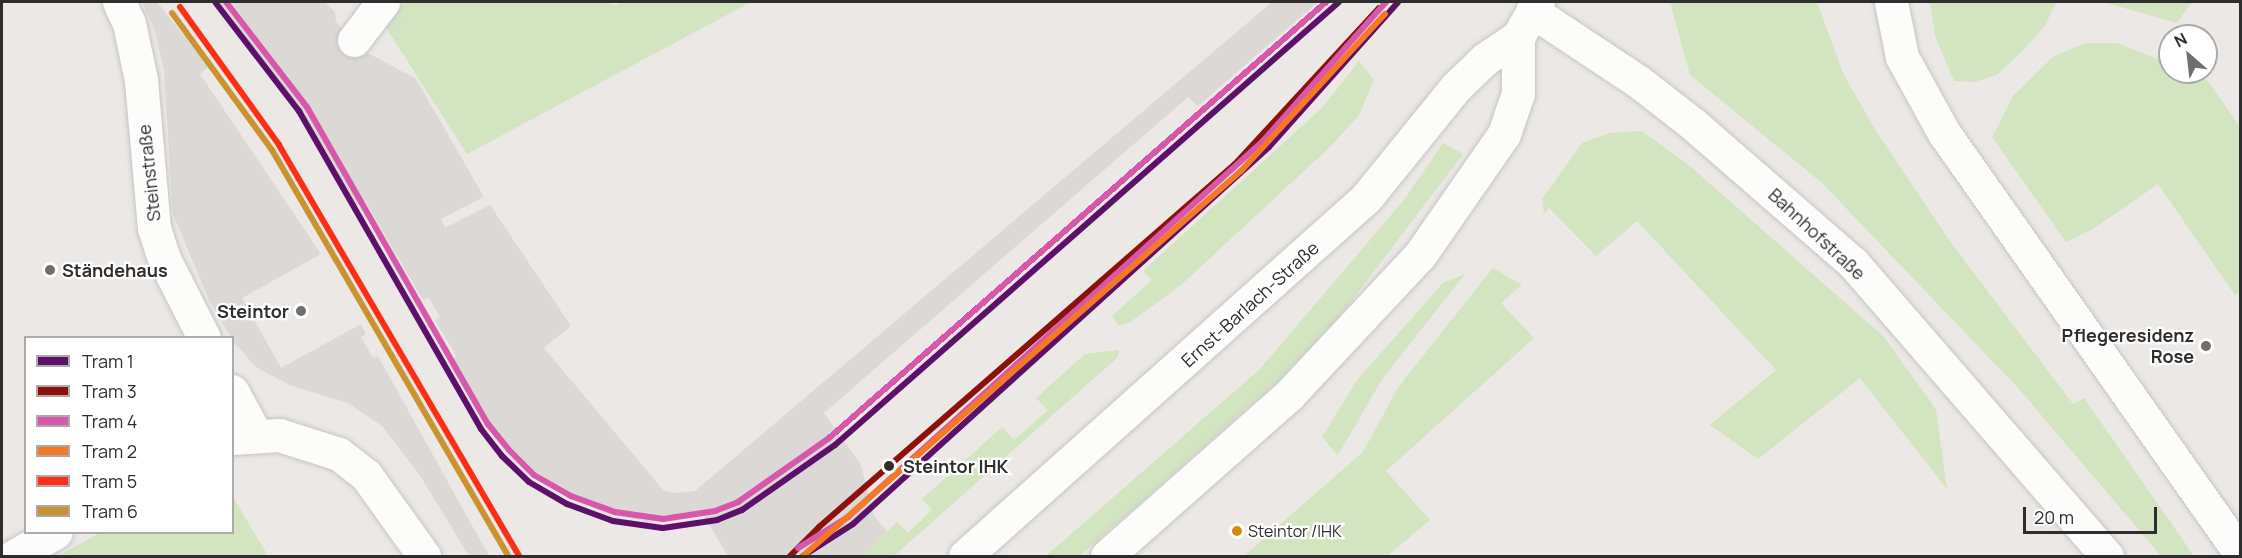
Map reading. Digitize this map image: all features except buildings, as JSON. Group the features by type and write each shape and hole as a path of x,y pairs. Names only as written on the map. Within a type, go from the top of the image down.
{"street":[{"name":"Steinstraße","path":"119,2 129,23 141,80 154,228 165,261 203,336"},
{"path":"354,40 383,2"},
{"path":"1891,2 1902,57 1944,133 2241,553"},
{"path":"1107,556 1288,396 1420,255 1504,134 1518,93 1529,16"},
{"name":"Ernst-Barlach-Straße","path":"965,556 1366,198 1456,87 1529,16"},
{"name":"Bahnhofstraße","path":"1529,16 1639,82 1693,124 1853,263 2107,556"},
{"path":"234,398 244,436 290,438 339,454 366,475 424,556"},
{"path":"14,556 52,534"}],"green space":[{"path":"406,2 601,2 617,5 620,2 751,2 467,154 385,26"},
{"path":"1670,2 1817,2 1843,73 1876,131 1949,240 2073,404 2084,398 2194,556 2161,556 2020,390 1821,182 1690,75"},
{"path":"1930,2 2056,3 2044,27 2022,51 1997,75 1974,82 1954,81 1935,36"},
{"path":"2103,2 2192,2 2177,23"},
{"path":"2085,43 2117,43 2158,59 2158,84 2210,84 2240,127 2240,291 2235,295 2158,184 2093,229 2066,242 1992,137 2013,96 2053,57"},
{"path":"1359,61 1374,80 1359,115 1331,146 1181,285 1129,323 1118,325 1112,316 1152,280 1143,271 1323,107"},
{"path":"1642,131 1691,167 1883,336 1936,409 1947,489 1860,378 1758,459 1710,425 1776,370 1637,221 1596,256 1549,208 1544,214 1542,199 1582,143 1610,133"},
{"path":"1443,143 1463,154 1338,319 1279,380 1080,556 1046,556 1260,369 1404,200"},
{"path":"1493,268 1522,285 1501,303 1534,338 1386,471 1430,520 1387,556 1244,556 1363,452 1399,386"},
{"path":"1465,274 1383,378 1338,455 1322,437 1358,379 1443,283"},
{"path":"1119,350 1118,357 894,556 861,556 897,522 908,533 932,510 922,499 1002,427 1014,440 1048,410 1036,398 1085,354"},
{"path":"234,499 268,556 58,556 98,534 234,534"}],"shaded area":[{"path":"142,2 157,2 209,67 200,74 321,254 242,298 281,368 361,324 366,334 361,337 373,358 378,356 489,556 469,556 419,474 382,426 348,403 292,386 257,368 234,342 234,336 230,336 209,300 173,214 164,71 155,31"},
{"path":"216,2 325,2 335,12 336,22 368,53 416,79 484,197 441,219 445,228 490,205 571,326 544,348 664,491 676,493 695,491 1272,2 1318,2 1198,106 1188,97 824,413 861,465 874,516 887,531 861,556 728,556 704,516 649,522 604,513 557,490 518,463 484,423 448,362 456,356 435,320 440,317 429,298 423,300 365,201 356,206 298,107"}],"tram line":[{"name":"1","path":"215,2 299,111 481,429 502,456 529,482 567,504 613,521 663,528 717,520 742,510 835,445 1339,2"},
{"name":"4","path":"226,2 307,107 488,424 509,450 534,475 571,496 615,512 663,519 715,511 738,502 829,438 1326,2"},
{"name":"4","path":"798,548 848,517 1263,141 1386,2"},
{"name":"1","path":"803,556 853,524 1269,147 1398,2"},
{"name":"5","path":"180,7 279,145 519,556"},
{"name":"3","path":"790,556 819,527 1235,164 1379,8"},
{"name":"6","path":"172,13 272,150 508,556"},
{"name":"2","path":"803,556 1241,171 1385,14"}],"place":[{"name":"Ständehaus","path":"50,270"},
{"name":"Steintor","path":"301,311"},
{"name":"Pflegeresidenz Rose","path":"2206,346"},
{"name":"Steintor IHK","path":"889,466"},
{"name":"Steintor /IHK","path":"1237,531"}]}
